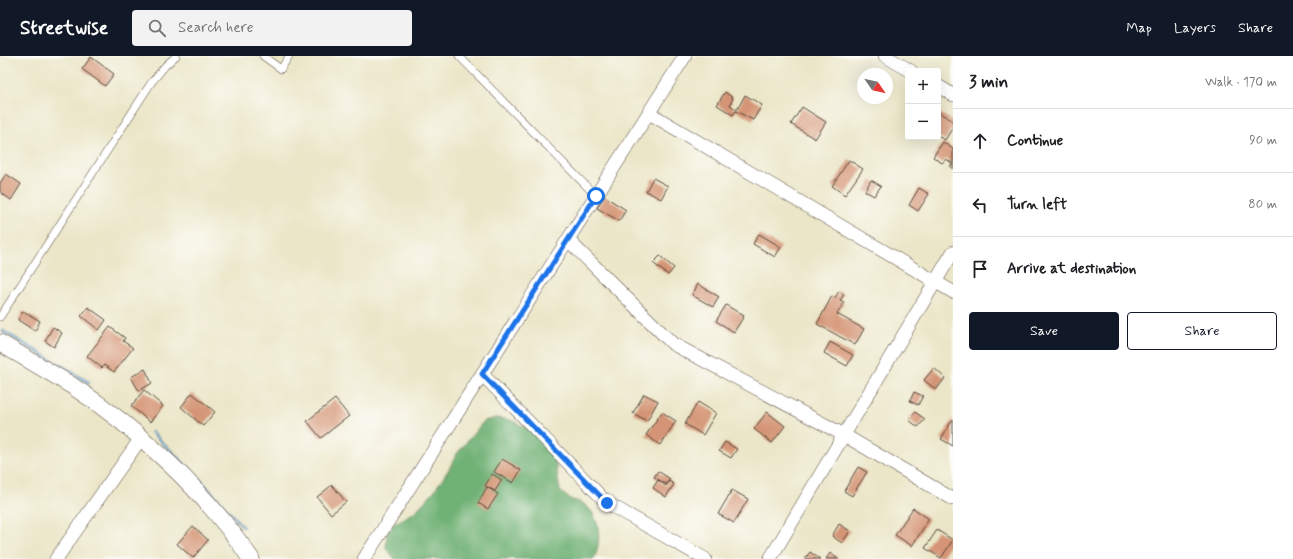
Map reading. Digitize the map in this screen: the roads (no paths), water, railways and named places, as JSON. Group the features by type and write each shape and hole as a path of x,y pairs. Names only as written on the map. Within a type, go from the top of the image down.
{"street":[{"path":"364,559 685,56"},
{"path":"885,56 907,68"},
{"path":"941,88 953,95"},
{"path":"649,113 953,292"},
{"path":"568,240 674,344 844,435 953,499"},
{"path":"770,559 953,252"},
{"path":"0,344 71,386 102,407 141,438 176,471 209,506 237,538 251,559"},
{"path":"482,374 607,503 705,559"},
{"path":"56,559 141,438"}],"lane":[{"path":"0,317 151,83 165,66 176,56"},
{"path":"263,56 281,69 289,56"},
{"path":"459,56 596,196"}],"water":[{"path":"3,330 90,382 89,384 2,332"},
{"path":"152,431 200,478 244,527 243,528 199,480 151,433"}]}
